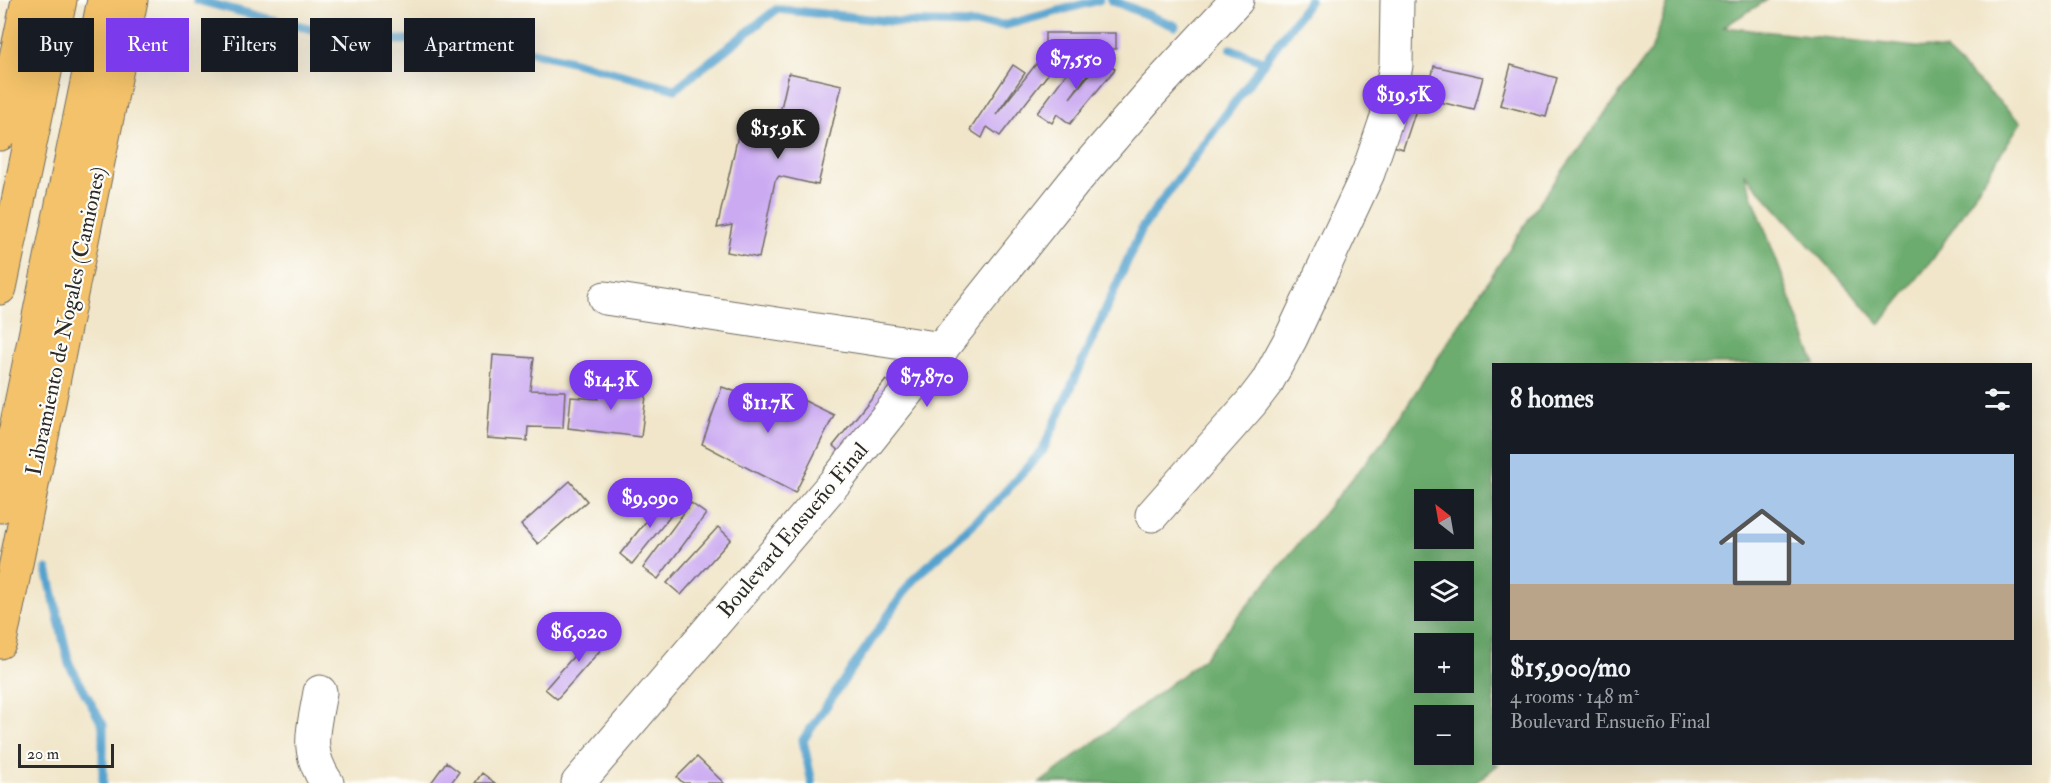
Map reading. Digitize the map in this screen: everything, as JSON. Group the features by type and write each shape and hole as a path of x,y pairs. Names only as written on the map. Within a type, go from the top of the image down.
{"highway":[{"path":"0,134 28,0"},
{"path":"0,288 60,0"},
{"path":"0,506 104,0"},
{"name":"Libramiento de Nogales (Camiones)","path":"0,642 131,0"}],"street":[{"name":"Boulevard Ensueño Final","path":"578,783 836,480 1075,181 1152,92 1237,0"},
{"path":"1152,515 1251,404 1267,382 1291,338 1368,173 1387,117 1396,65 1396,0"},
{"path":"605,298 942,349"},
{"path":"320,692 311,741 313,757 327,783"}],"green space":[{"path":"1669,0 1767,0 1723,27 1945,50 2021,122 1933,259 1880,324 1744,173 1815,363 1492,363 1492,765 1498,765 1475,783 1040,783 1203,659 1385,439 1539,203 1651,51"}],"building":[{"path":"1045,33 1116,33 1116,49 1045,48"},
{"path":"1081,54 1095,64 1070,98 1102,59 1115,69 1070,124 1057,114 1052,123 1037,113"},
{"path":"1036,64 1048,74 1000,136 987,127 982,138 970,130 1013,65 1025,73 996,115"},
{"path":"1511,65 1557,78 1546,117 1500,105"},
{"path":"1434,66 1483,77 1474,110 1427,99"},
{"path":"789,73 842,85 818,185 779,176 775,181 759,258 727,252 732,225 717,228 739,131 774,139"},
{"path":"1404,102 1417,107 1403,149 1390,145"},
{"path":"493,355 534,358 530,390 565,391 563,428 528,427 527,441 487,438"},
{"path":"886,380 899,390 846,457 833,446"},
{"path":"600,382 647,388 641,437 568,428 571,397 598,399"},
{"path":"774,386 834,415 795,493 702,444 722,387 766,402"},
{"path":"570,481 587,501 538,544 521,525"},
{"path":"667,495 680,504 632,564 620,554"},
{"path":"691,503 706,514 658,579 643,568"},
{"path":"718,527 731,539 681,595 667,583"},
{"path":"600,626 612,637 557,699 545,689"},
{"path":"697,757 724,783 683,783 677,777"},
{"path":"446,762 459,772 451,783 431,783"},
{"path":"482,773 495,783 475,783"}],"waterway":[{"path":"197,0 272,20 367,41 472,38 571,61 675,89 777,9 898,22 1006,25 1099,0"},
{"path":"1111,0 1175,26"},
{"path":"812,783 803,740 912,581 995,503 1043,450 1142,228 1310,0"},
{"path":"1231,49 1264,62"},
{"path":"47,569 69,664 103,725 103,783"}]}
